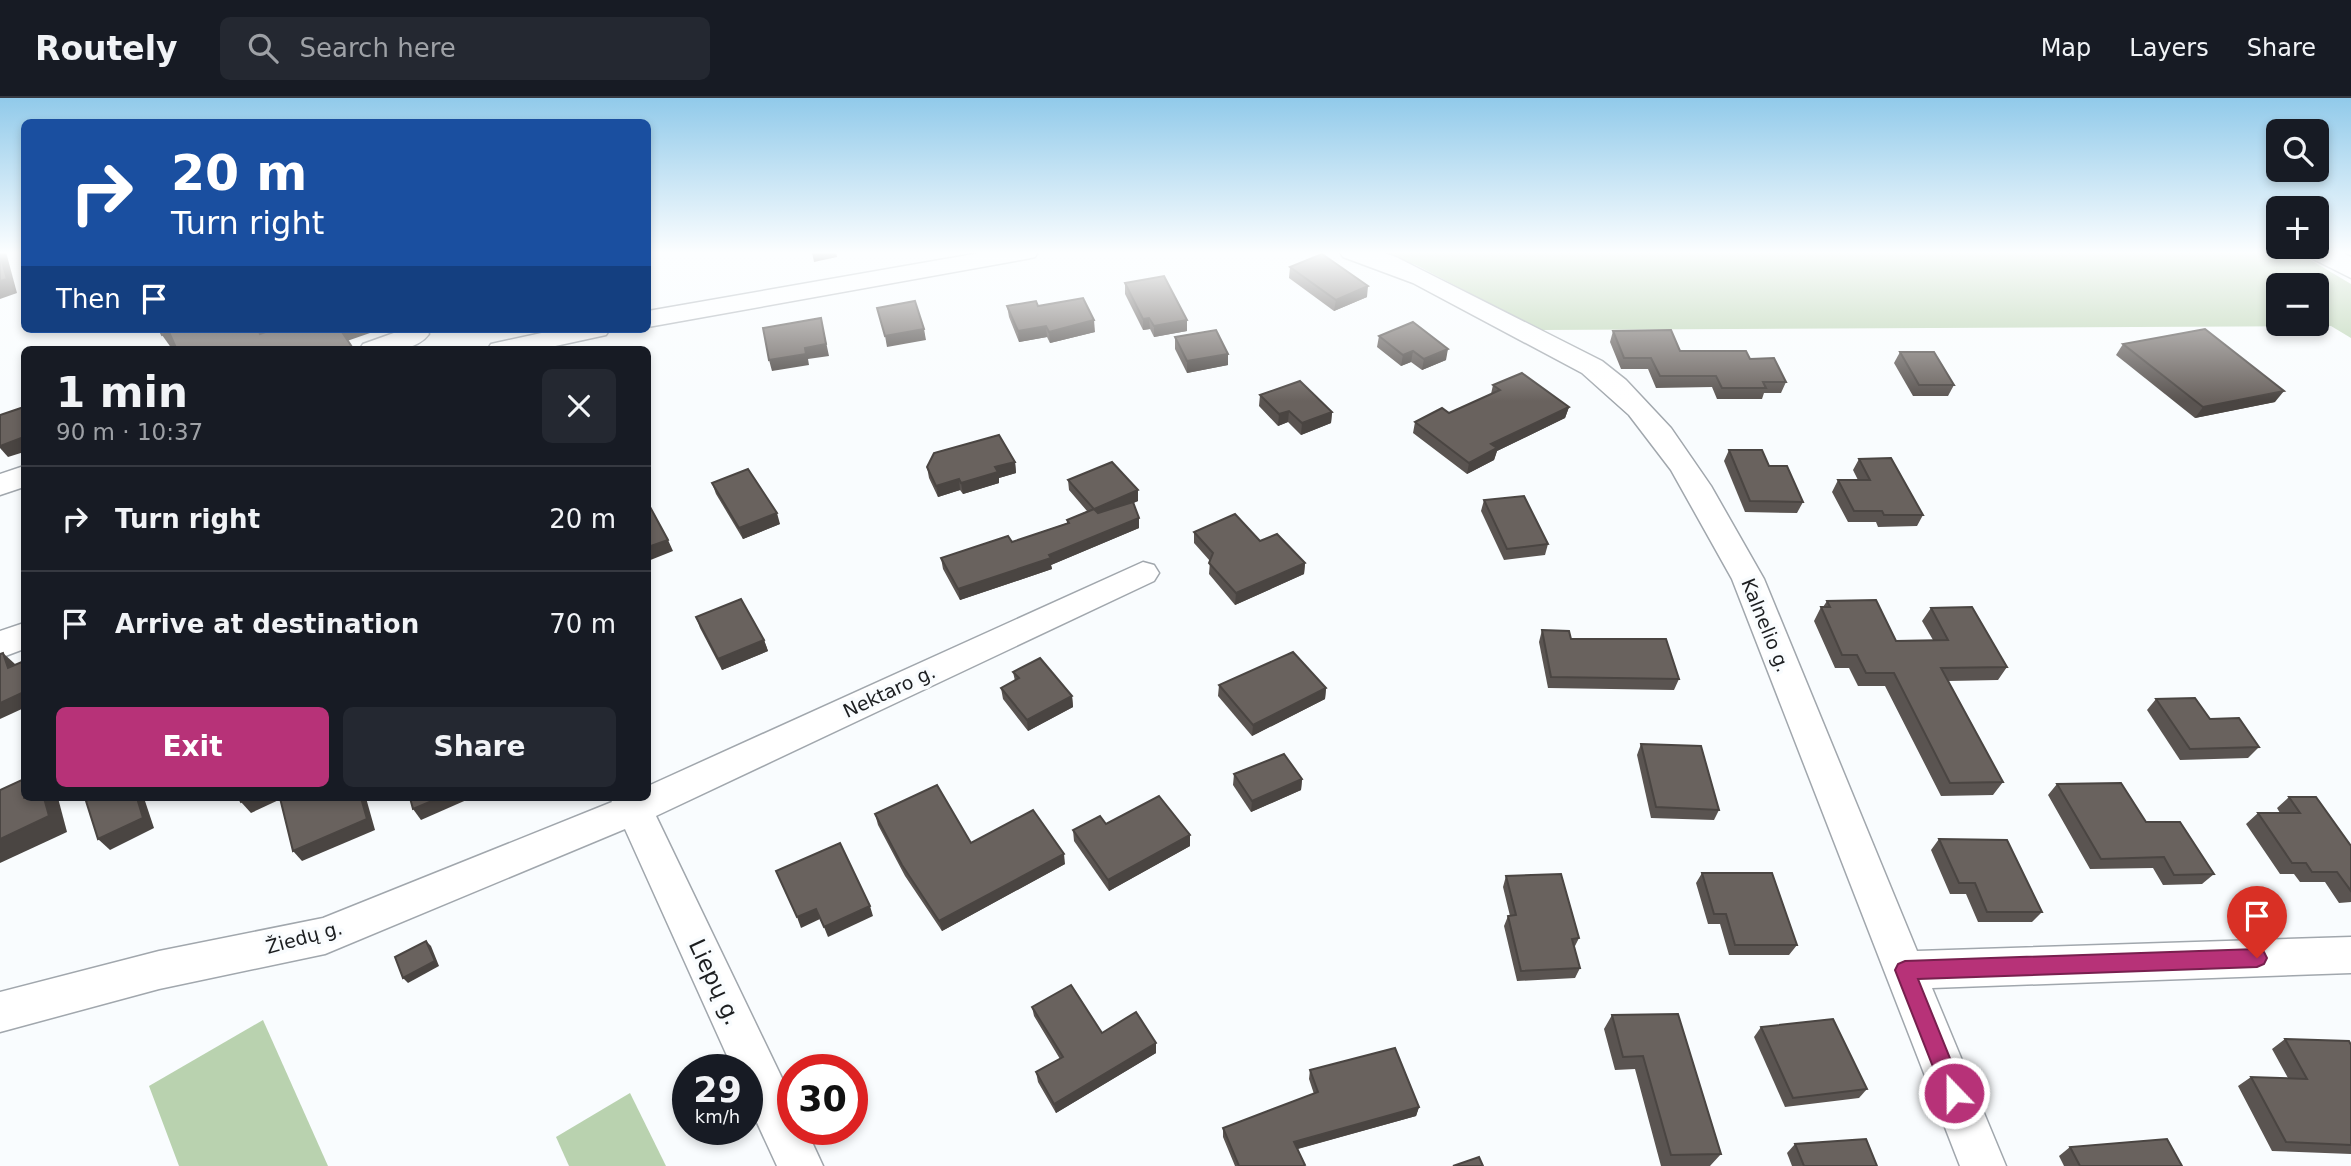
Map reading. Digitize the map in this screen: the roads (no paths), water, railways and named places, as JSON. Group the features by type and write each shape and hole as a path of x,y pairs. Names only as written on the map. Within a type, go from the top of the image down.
{"street":[{"path":"651,318 745,302"},
{"name":"Kalnelio g.","path":"1467,302 1534,339 1591,366 1634,400 1653,422 1725,533 1748,579 1983,1166"},
{"path":"518,346 579,333"},
{"path":"387,346 417,338"},
{"path":"0,485 21,477"},
{"name":"Nektaro g.","path":"651,794 1143,573"},
{"path":"0,645 21,636"},
{"name":"Žiedų g.","path":"0,1012 159,970 325,936 631,803"},
{"name":"Liepų g.","path":"631,803 800,1166"},
{"path":"1905,970 2351,955"}]}
